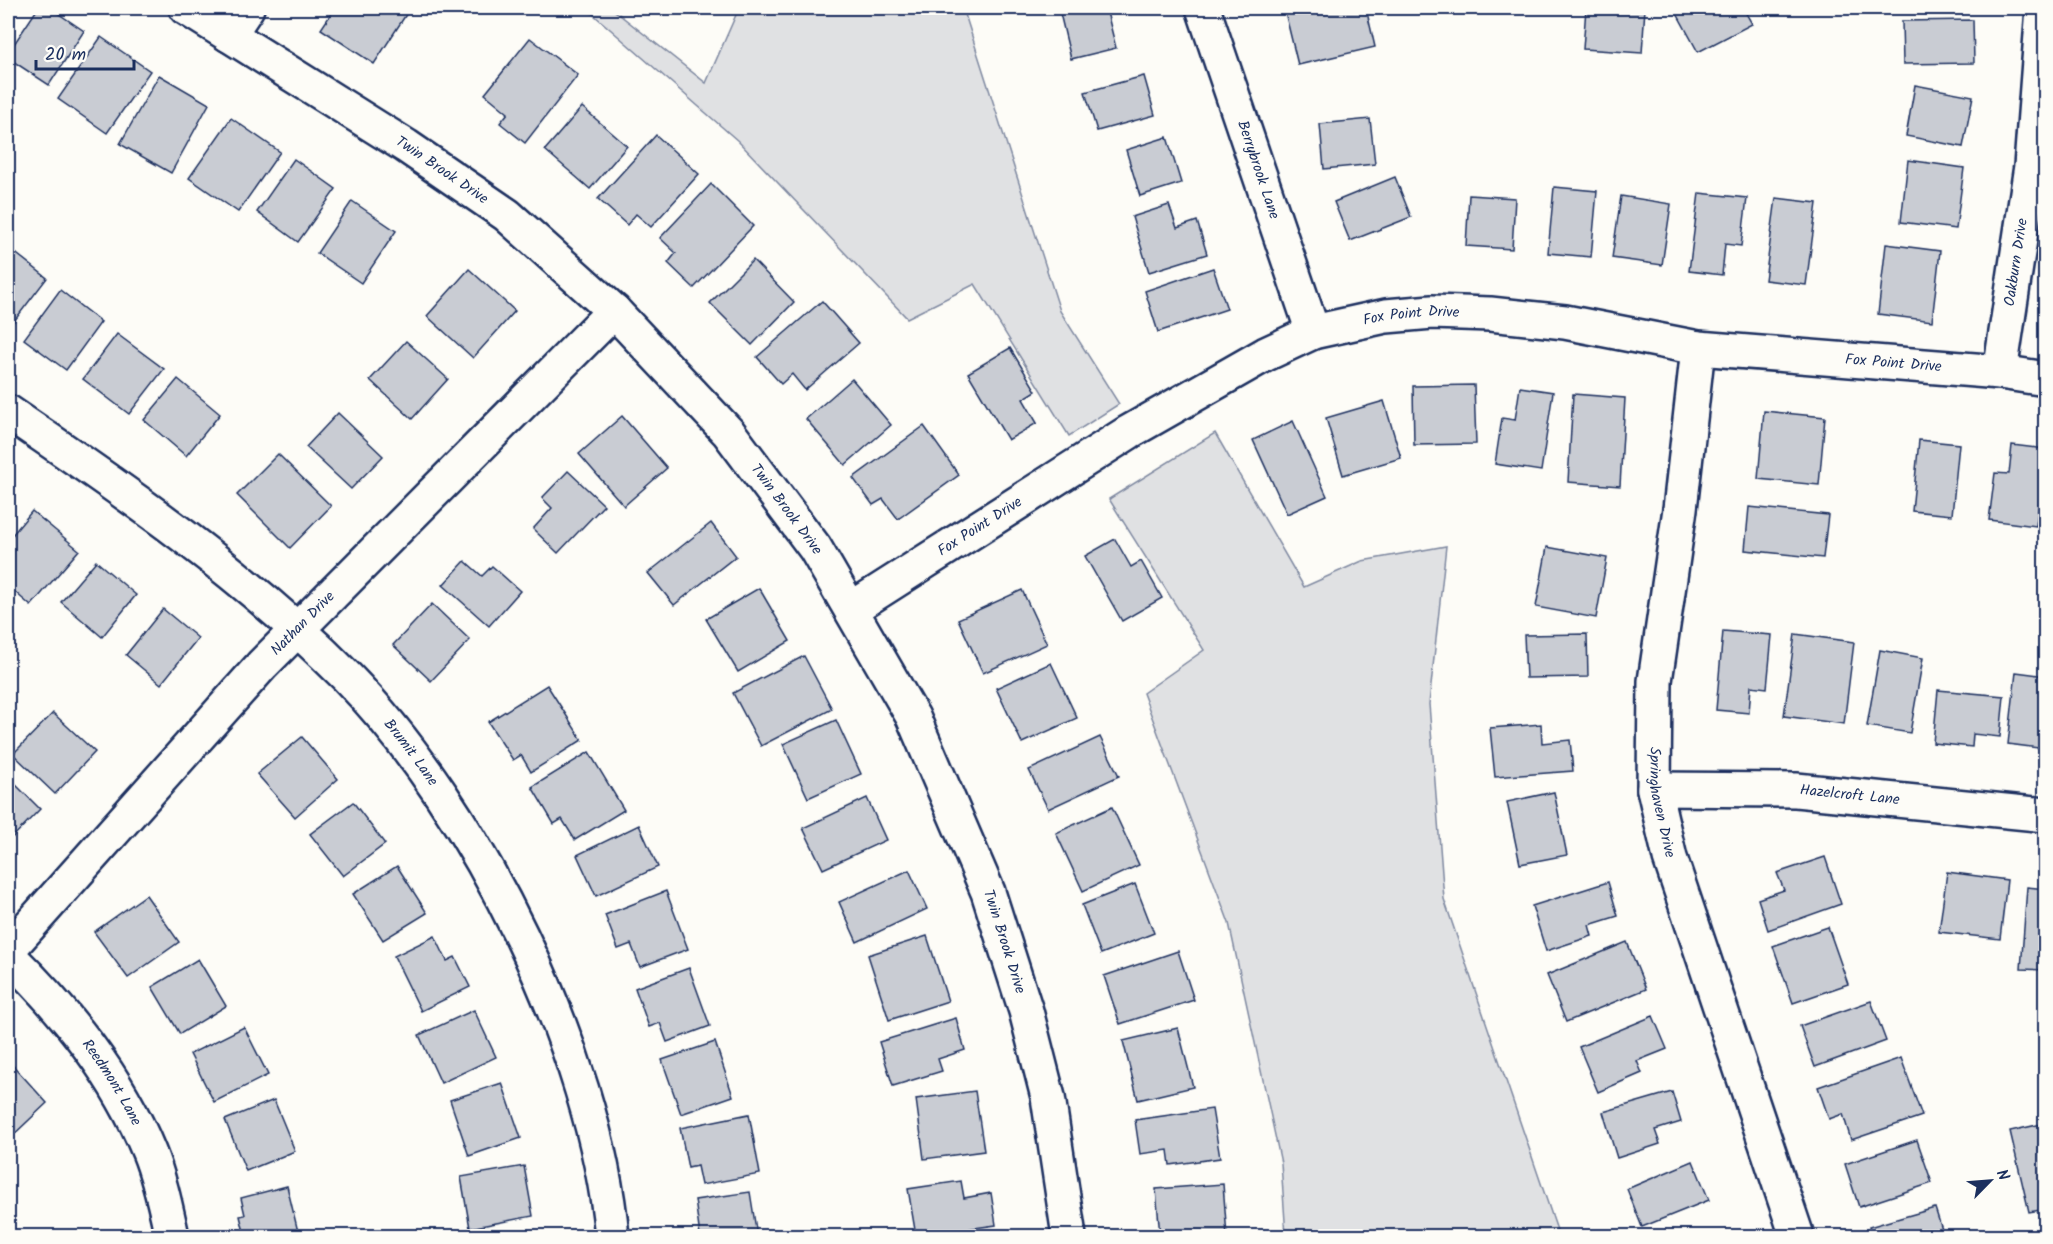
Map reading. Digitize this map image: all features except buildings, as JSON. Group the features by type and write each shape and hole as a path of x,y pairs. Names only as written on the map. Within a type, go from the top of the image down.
{"street":[{"name":"Twin Brook Drive","path":"186,8 406,146 507,214 614,311 729,433 815,548 913,717 988,892 1026,1011 1048,1097 1069,1236"},
{"path":"229,35 247,8"},
{"name":"Berrybrook Lane","path":"1203,8 1314,332"},
{"name":"Oakburn Drive","path":"2000,372 2031,166 2043,8"},
{"name":"Nathan Drive","path":"8,950 262,665 614,311"},
{"name":"Fox Point Drive","path":"851,609 1129,432 1266,354 1314,332 1386,316 1432,312 1490,314 1565,322 1698,348 2000,372 2046,379"},
{"name":"Springhaven Drive","path":"1698,348 1680,509 1655,681 1654,789 1670,858 1797,1236"},
{"name":"Brumit Lane","path":"8,412 161,519 260,598 347,678 396,734 447,807 484,866 520,934 552,1004 577,1076 597,1150 612,1236"},
{"name":"Hazelcroft Lane","path":"1654,789 1796,790 2046,815"},
{"name":"Reedmont Lane","path":"8,956 43,990 106,1067 149,1152 172,1236"}],"shaded area":[{"path":"586,8 611,8 706,83 739,8 963,8 1060,311 1119,404 1069,436 975,284 907,318 738,141"},
{"path":"1215,433 1304,587 1362,561 1446,546 1429,704 1444,899 1559,1236 1286,1236 1281,1163 1229,923 1143,693 1204,650 1109,499"}]}
